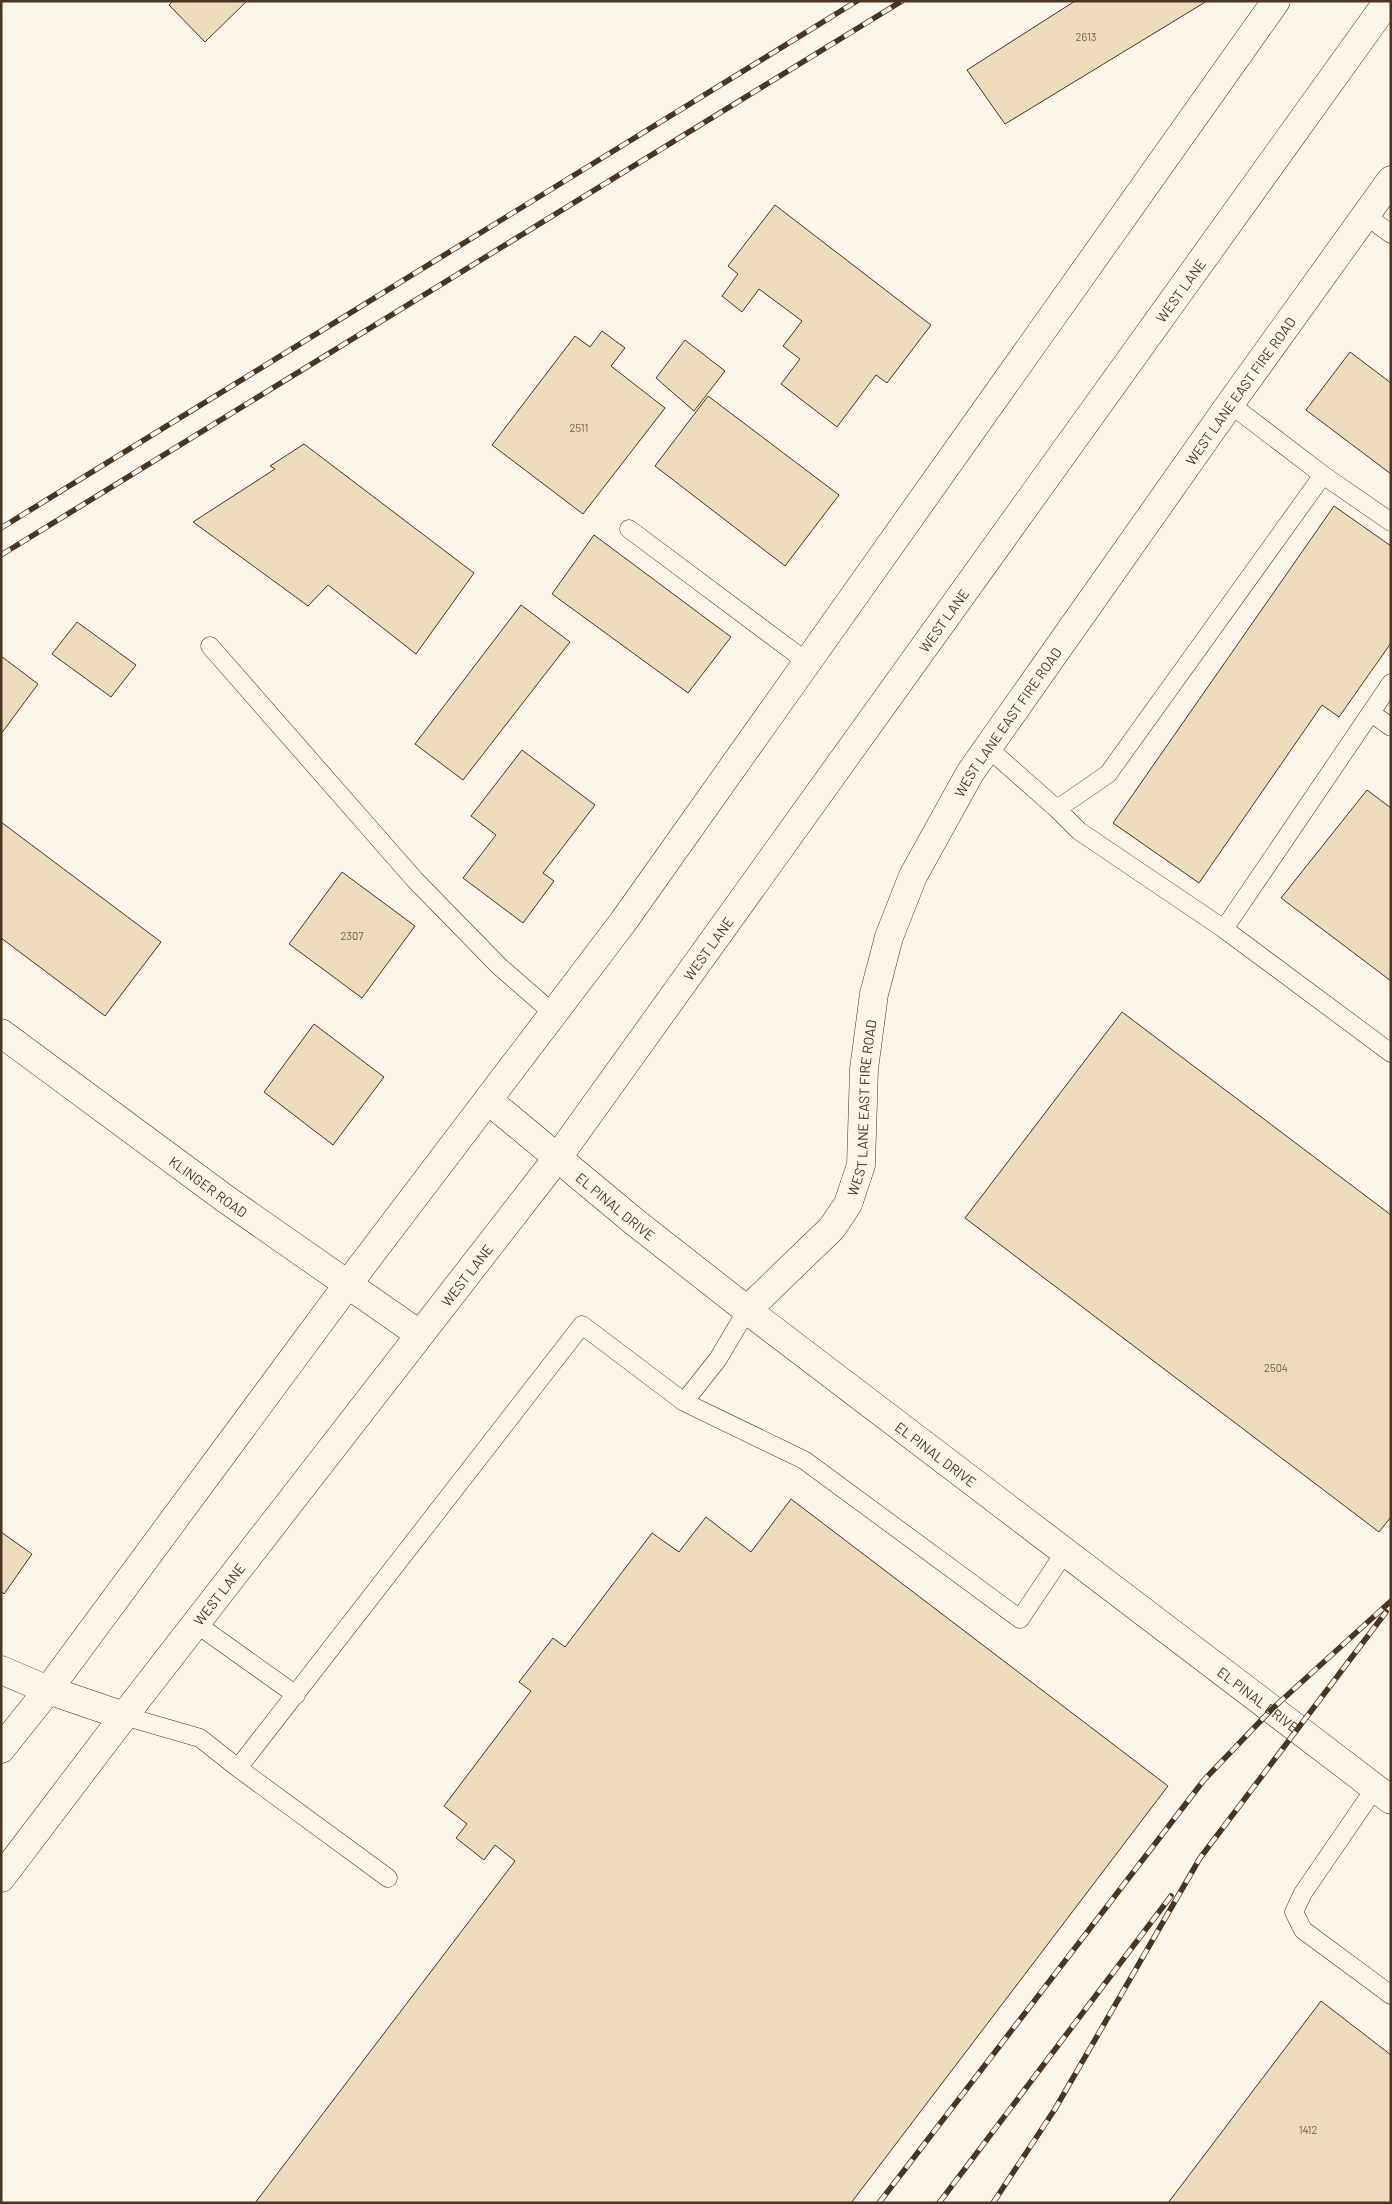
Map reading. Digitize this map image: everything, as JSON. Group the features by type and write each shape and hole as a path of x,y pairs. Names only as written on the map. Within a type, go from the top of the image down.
{"main road":[{"path":"1,1749 48,1690 348,1284 629,914 1276,1"},
{"name":"WEST LANE","path":"1,1878 419,1334 558,1157 1388,1"},
{"name":"WEST LANE EAST FIRE ROAD","path":"747,1310 832,1228 848,1204 861,1165 864,1069 874,994 889,937 913,876 970,773 1230,404 1391,180"},
{"name":"KLINGER ROAD","path":"1,1033 227,1200 419,1334"},
{"name":"EL PINAL DRIVE","path":"488,1100 636,1223 747,1310 1383,1794"},
{"path":"1,1670 48,1690 124,1716"}],"lane":[{"path":"1365,215 1391,234"},
{"path":"1230,404 1323,475 1391,522"},
{"path":"1057,809 1108,774 1323,475"},
{"path":"629,528 808,662"},
{"path":"210,646 415,880 499,966 554,1014"},
{"path":"1224,929 1391,683"},
{"path":"1370,713 1391,728"},
{"path":"988,748 1079,831 1224,929 1391,1053"},
{"path":"684,1402 718,1359 747,1310"},
{"path":"238,1768 582,1325 684,1402 804,1460 1020,1619 1065,1552"},
{"path":"195,1624 296,1695"},
{"path":"124,1716 200,1738 388,1878"},
{"path":"1383,1794 1303,1893 1294,1912 1303,1930 1391,1995"}],"building":[{"path":"173,1 247,1 205,42 169,5"},
{"path":"1075,1 1207,1 1005,124 967,70"},
{"path":"775,205 931,325 887,383 876,375 837,427 781,384 800,359 783,346 802,321 759,289 742,312 722,296 738,274 728,266"},
{"path":"602,331 625,348 611,366 665,408 583,514 492,445 575,336 590,347"},
{"path":"685,340 725,371 694,411 656,378"},
{"path":"1350,352 1391,383 1391,474 1306,410"},
{"path":"708,396 839,495 785,566 655,466"},
{"path":"304,444 474,573 416,654 328,585 308,606 193,522 275,469 270,466"},
{"path":"1334,506 1391,546 1391,643 1339,717 1322,705 1199,883 1113,823"},
{"path":"594,535 731,637 688,693 552,594"},
{"path":"521,605 570,642 463,780 415,744"},
{"path":"77,622 136,665 111,697 52,654"},
{"path":"1,656 38,684 1,734"},
{"path":"522,750 595,805 543,873 554,881 523,923 463,878 496,835 471,816"},
{"path":"1367,790 1391,808 1391,981 1281,898"},
{"path":"1,822 161,942 105,1016 1,938"},
{"path":"342,872 415,926 362,998 289,944"},
{"path":"1122,1012 1391,1215 1391,1517 1379,1532 965,1218"},
{"path":"314,1024 384,1077 333,1145 264,1092"},
{"path":"791,1499 1168,1786 851,2203 255,2203 515,1861 495,1845 484,1860 456,1838 467,1824 444,1806 531,1691 519,1682 553,1638 565,1647 652,1533 679,1552 706,1517 751,1552"},
{"path":"1,1532 32,1554 4,1594 1,1591"},
{"path":"1321,2001 1391,2055 1391,2203 1168,2203"}],"railway":[{"path":"1,528 857,1"},
{"path":"1,555 902,1"},
{"path":"879,2203 1204,1780 1272,1709 1391,1601"},
{"path":"993,2203 1055,2109 1200,1858 1386,1612"},
{"path":"939,2203 1171,1896"}]}
